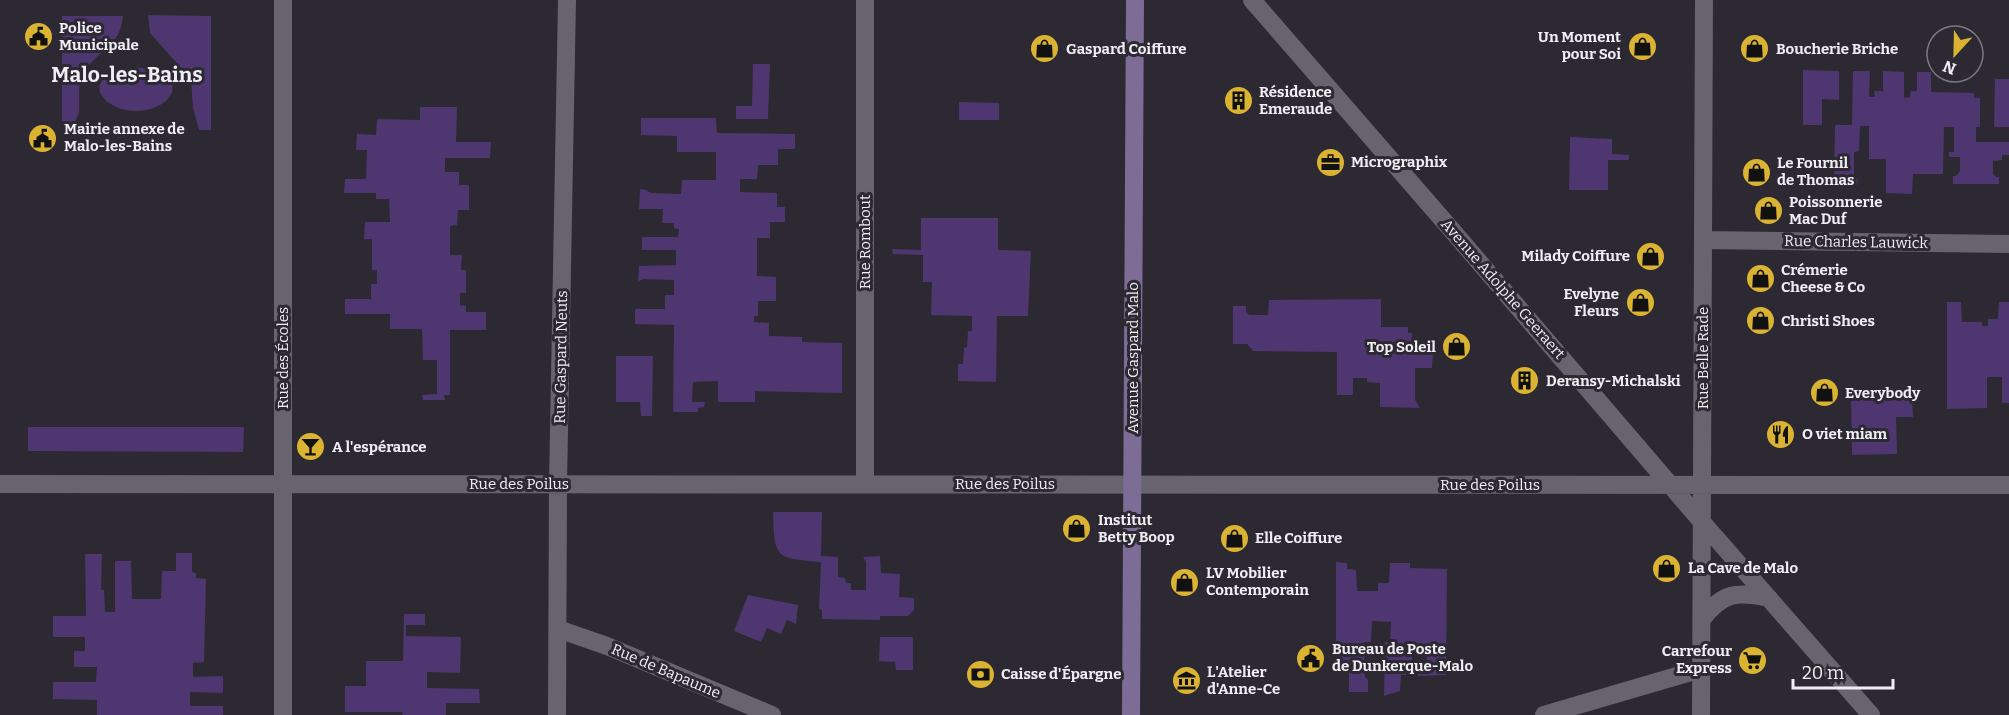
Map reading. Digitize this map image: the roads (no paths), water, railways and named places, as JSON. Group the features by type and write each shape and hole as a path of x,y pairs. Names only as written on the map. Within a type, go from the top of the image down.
{"street":[{"name":"Rue des Écoles","path":"283,0 283,715"},
{"name":"Rue Gaspard Neuts","path":"557,715 558,484 567,0"},
{"name":"Rue Rombout","path":"865,0 865,484"},
{"name":"Avenue Gaspard Malo","path":"1131,715 1135,0"},
{"name":"Avenue Adolphe Geeraert","path":"1252,0 1871,715"},
{"name":"Rue Belle Rade","path":"1701,715 1704,0"},
{"name":"Rue Charles Lauwick","path":"1703,240 2009,244"},
{"name":"Rue des Poilus","path":"0,484 2009,485"},
{"path":"1702,619 1715,603 1729,595 1769,597"},
{"name":"Rue de Bapaume","path":"558,629 607,646 772,715"},
{"path":"1544,715 1701,669"}],"place":[{"name":"Police Municipale","path":"38,37"},
{"name":"Un Moment pour Soi","path":"1642,46"},
{"name":"Gaspard Coiffure","path":"1045,49"},
{"name":"Boucherie Briche","path":"1755,49"},
{"name":"Résidence Emeraude","path":"1238,101"},
{"name":"Mairie annexe de Malo-les-Bains","path":"43,138"},
{"name":"Micrographix","path":"1330,162"},
{"name":"Le Fournil de Thomas","path":"1756,172"},
{"name":"Poissonnerie Mac Duf","path":"1768,211"},
{"name":"Milady Coiffure","path":"1651,256"},
{"name":"Crémerie Cheese & Co","path":"1760,279"},
{"name":"Evelyne Fleurs","path":"1640,303"},
{"name":"Christi Shoes","path":"1760,321"},
{"name":"Top Soleil","path":"1457,347"},
{"name":"Deransy-Michalski","path":"1525,381"},
{"name":"Everybody","path":"1824,393"},
{"name":"O viet miam","path":"1781,434"},
{"name":"A l'espérance","path":"311,447"},
{"name":"Institut Betty Boop","path":"1077,529"},
{"name":"Elle Coiffure","path":"1234,538"},
{"name":"La Cave de Malo","path":"1667,568"},
{"name":"LV Mobilier Contemporain","path":"1185,582"},
{"name":"Bureau de Poste de Dunkerque-Malo","path":"1311,658"},
{"name":"Carrefour Express","path":"1753,660"},
{"name":"Caisse d'Épargne","path":"980,674"},
{"name":"L'Atelier d'Anne-Ce","path":"1186,681"}],"district":[{"name":"Malo-les-Bains","path":"127,75"}]}
